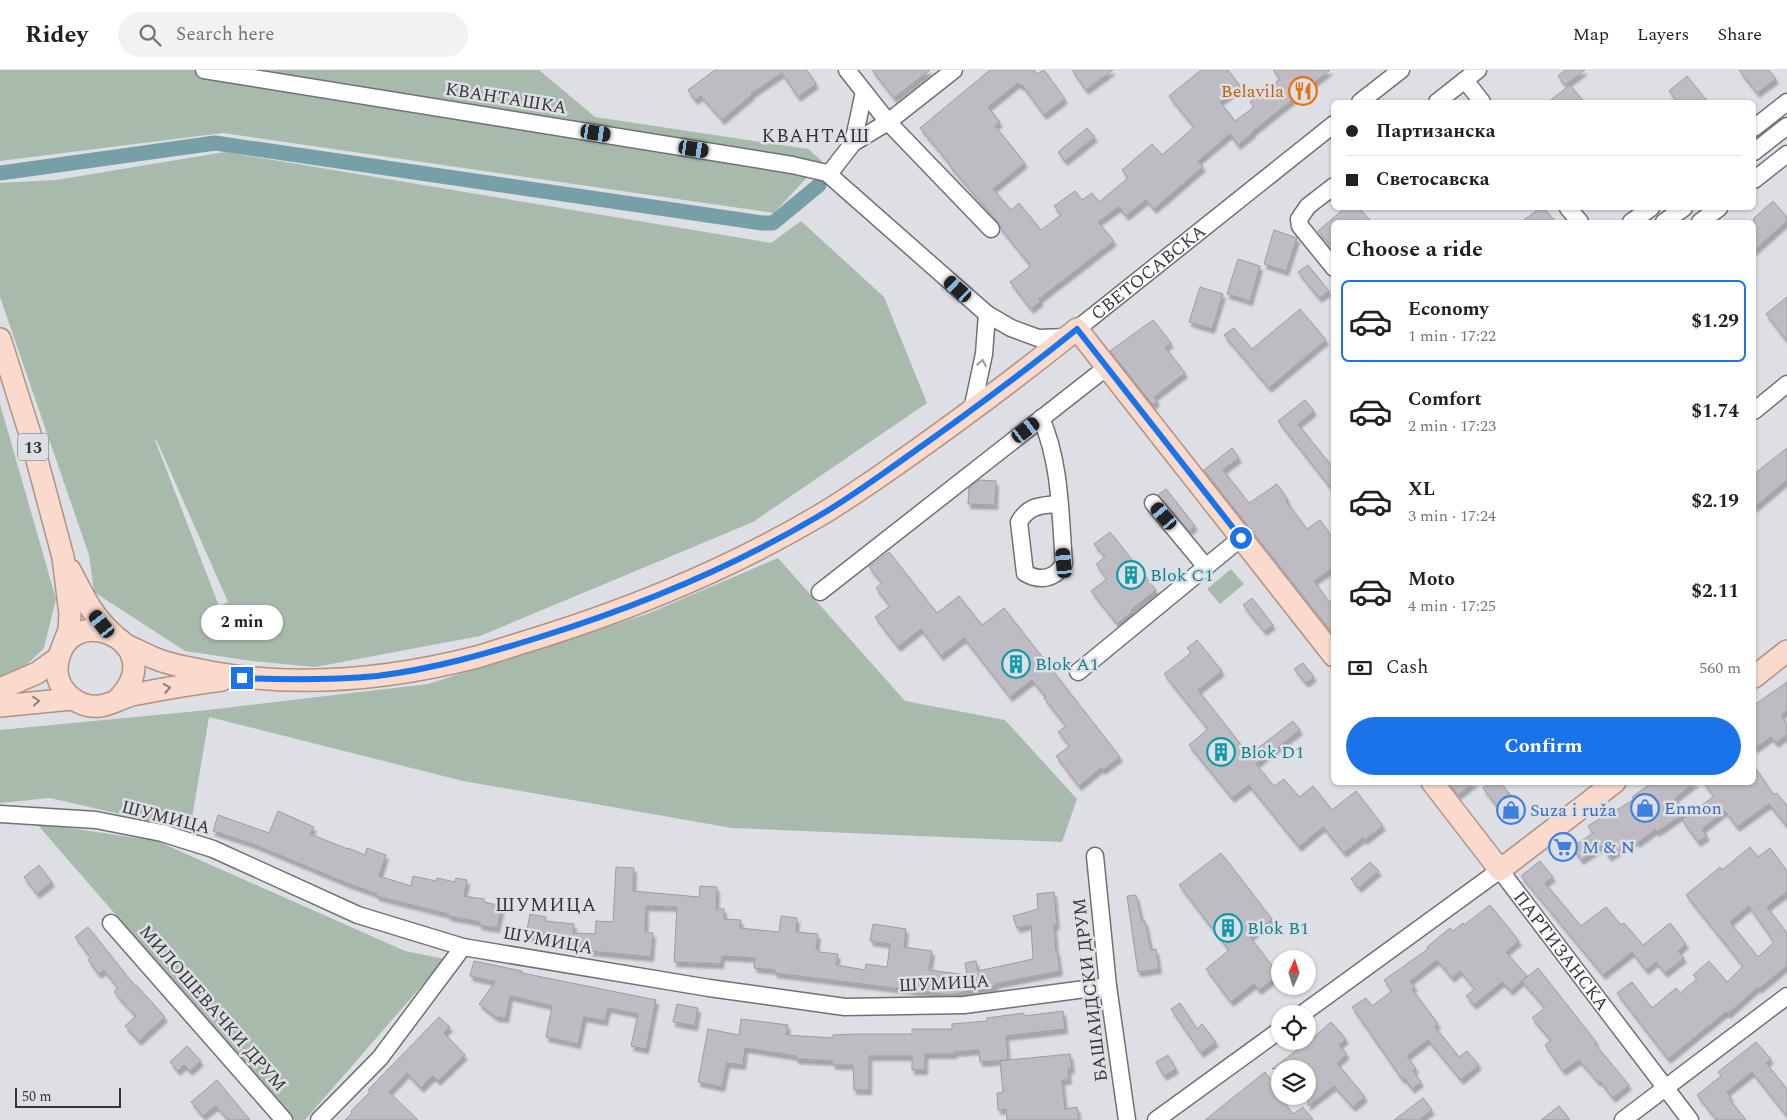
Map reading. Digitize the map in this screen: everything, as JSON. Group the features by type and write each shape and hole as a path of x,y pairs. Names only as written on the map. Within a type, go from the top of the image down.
{"main road":[{"path":"1072,333 1106,367 1331,652"},
{"name":"СВЕТОСАВСКА","path":"242,678 306,680 412,671 477,657 623,609 712,572 811,521 850,497 972,410 1072,333"},
{"name":"13","path":"0,339 30,434 63,557 70,614 69,630 60,653 57,673 62,687 72,698"},
{"name":"13","path":"63,557 92,611 132,655 134,667 132,679 127,690 119,698"},
{"path":"0,688 32,676 46,668 70,639 80,633 91,630 103,631 155,659 173,665 242,678"},
{"path":"1756,675 1787,652"},
{"path":"0,706 72,698 80,704 100,706 119,698 171,687 242,678"},
{"name":"ПАРТИЗАНСКА","path":"1434,785 1500,870"},
{"path":"1500,870 1611,785"}],"street":[{"name":"КВАНТАШКА","path":"204,70 772,162 829,174 987,314 1011,328 1038,338 1072,333"},
{"path":"847,70 888,122 991,229"},
{"path":"829,174 853,143 888,122 954,70"},
{"path":"1363,100 1401,70"},
{"path":"1440,100 1471,75 1481,100"},
{"path":"853,143 864,92"},
{"path":"1756,126 1787,102"},
{"name":"СВЕТОСАВСКА","path":"1072,333 1331,126"},
{"path":"1756,150 1787,126"},
{"path":"1756,178 1787,154"},
{"path":"1331,188 1308,206 1302,212 1299,219 1300,226 1331,264"},
{"path":"1570,210 1578,220"},
{"path":"1634,220 1648,210"},
{"path":"1667,220 1681,210"},
{"path":"1703,220 1716,210"},
{"path":"972,410 984,354 987,314"},
{"path":"820,592 1106,367"},
{"path":"1756,409 1787,384"},
{"path":"1041,418 1054,454 1060,504 1064,563 1061,569 1052,576 1035,578 1026,573 1019,522 1026,512 1037,506 1060,504"},
{"path":"1153,503 1206,567"},
{"path":"1078,672 1241,538"},
{"name":"ШУМИЦА","path":"0,814 96,820 162,833 213,849 358,915 463,947 709,988 845,1007 964,1005 1108,986"},
{"name":"БАШАИДСКИ ДРУМ","path":"1095,856 1108,986 1126,1120"},
{"path":"1314,1005 1500,870"},
{"name":"ПАРТИЗАНСКА","path":"1500,870 1690,1120"},
{"name":"МИЛОШЕВАЧКИ ДРУМ","path":"111,923 284,1120"},
{"path":"319,1120 380,1058 463,947"},
{"path":"1623,1120 1787,996"},
{"path":"1156,1120 1271,1037"}],"green space":[{"path":"0,70 539,70 595,117 808,149 822,161 774,213 223,133 0,161"},
{"path":"225,152 771,243 801,221 884,297 927,403 753,522 480,636 315,667 252,661 185,651 94,592 89,555 0,297 0,183 56,180","holes":["156,439 228,602 219,606"]},
{"path":"0,404 56,599 44,648 17,674 0,682"},
{"path":"778,558 905,701 1005,720 1077,799 1062,842 732,828 463,781 209,717 190,830 50,798 0,803 0,730 208,710 428,684 647,614"},
{"path":"1231,569 1244,584 1220,604 1207,589"},
{"path":"36,823 157,841 405,951 445,959 305,1120 294,1120"}],"building":[{"path":"715,70 807,70 816,84 798,97 782,73 751,94 722,120 701,96 695,100 688,90"},
{"path":"872,70 930,70 894,98"},
{"path":"990,70 1034,70 1037,74 1044,70 1065,99 1044,115 1022,85 1018,83 988,107 1000,122 995,126 1025,163 993,189 1011,210 1019,203 1041,230 1061,215 1054,206 1075,191 1082,200 1092,193 1099,202 1128,178 1122,170 1152,144 1162,155 1194,127 1169,96 1201,70 1228,70 1240,86 1220,102 1235,121 1254,107 1250,102 1280,79 1273,70 1330,70 1238,145 1230,134 1198,161 1203,167 1154,209 1146,200 1126,216 1119,207 1098,222 1114,241 1039,299 1041,301 1031,309 1010,282 1031,266 1001,229 998,222 920,128"},
{"path":"1072,70 1113,70 1086,90"},
{"path":"1565,70 1585,70 1565,85 1558,76"},
{"path":"1739,70 1769,70 1776,79 1757,93"},
{"path":"1687,76 1706,100 1676,100 1669,91"},
{"path":"1570,85 1582,100 1551,100"},
{"path":"1087,128 1095,137 1065,161 1058,152"},
{"path":"1773,201 1787,217 1787,221 1756,249 1756,220 1754,218"},
{"path":"1343,210 1361,210 1370,220 1331,220 1331,246 1318,231"},
{"path":"1537,210 1546,210 1554,220 1524,220"},
{"path":"1274,230 1297,238 1286,271 1264,264"},
{"path":"1238,259 1260,266 1250,301 1227,294"},
{"path":"1308,265 1329,291 1319,298 1298,272"},
{"path":"1200,287 1223,294 1212,329 1189,322"},
{"path":"1787,297 1787,341 1766,314"},
{"path":"1300,309 1326,340 1269,388 1224,335 1234,328 1252,349"},
{"path":"1153,320 1171,343 1165,347 1185,373 1154,397 1157,401 1153,405 1110,351"},
{"path":"1305,400 1314,411 1298,424 1331,465 1331,488 1278,421"},
{"path":"1232,448 1239,458 1223,470 1249,503 1277,484 1288,500 1286,501 1307,529 1320,520 1331,536 1331,569 1314,581 1329,602 1331,600 1331,631 1204,470"},
{"path":"1787,448 1787,480 1756,506 1756,472"},
{"path":"979,480 996,481 995,505 968,504 969,488"},
{"path":"1166,489 1195,526 1189,531 1158,495"},
{"name":"Blok C1","path":"1110,532 1156,590 1117,624 1091,591 1107,579 1096,564 1105,557 1094,544"},
{"name":"Blok A1","path":"889,552 937,613 959,596 982,625 1004,608 1120,757 1103,770 1101,768 1079,786 1056,756 1070,746 1058,732 1066,726 1032,680 1010,697 964,638 941,656 921,629 898,647 875,617 890,606 876,588 882,583 869,567"},
{"path":"1252,598 1273,625 1264,631 1243,605"},
{"name":"Blok D1","path":"1197,640 1222,671 1198,690 1249,755 1293,721 1300,730 1256,764 1274,786 1284,779 1299,797 1313,786 1332,810 1356,791 1383,826 1365,840 1363,838 1344,853 1323,827 1299,847 1249,785 1232,798 1189,745 1208,729 1164,674 1191,653 1187,648"},
{"path":"1303,663 1314,677 1306,683 1294,669"},
{"path":"1787,682 1787,711 1781,715 1787,724 1787,735 1776,743 1771,737 1756,748 1756,704"},
{"path":"1756,769 1774,795 1777,793 1787,806 1787,826 1769,804 1737,827 1725,811 1702,829 1707,836 1698,842 1682,820 1714,796 1705,785 1756,785"},
{"path":"1450,785 1471,785 1458,795"},
{"path":"1487,785 1502,785 1512,797 1498,808 1483,788"},
{"path":"1649,785 1692,785 1675,798 1686,812 1657,832 1655,830 1637,843 1635,840 1609,857 1602,846 1581,860 1572,847 1593,833 1588,826 1634,799 1632,797"},
{"path":"278,811 314,827 310,834 365,855 367,848 386,855 379,876 411,886 413,876 436,881 437,878 455,882 456,878 467,880 464,896 484,899 484,902 502,906 497,928 479,925 480,922 448,916 448,914 376,896 377,894 253,844 213,831 218,815 269,833"},
{"path":"1750,847 1758,857 1770,848 1787,871 1787,892 1767,907 1787,933 1787,966 1668,1059 1617,993 1632,982 1652,1008 1676,988 1680,993 1697,979 1693,975 1709,961 1727,982 1743,966 1686,895 1720,867 1722,870","holes":["1749,906 1774,942 1758,957 1730,922"]},
{"name":"Blok B1","path":"1221,853 1272,919 1250,937 1271,965 1271,981 1259,990 1254,984 1231,1002 1206,969 1229,950 1179,885"},
{"path":"1540,861 1553,877 1545,883 1581,926 1606,907 1621,925 1624,923 1643,945 1670,923 1686,944 1678,951 1684,958 1665,973 1656,962 1646,970 1632,952 1603,975 1521,876"},
{"path":"1370,862 1379,871 1359,888 1351,879"},
{"path":"39,865 52,882 37,894 24,877"},
{"path":"616,867 634,868 633,891 699,897 700,886 717,887 716,909 724,909 724,919 741,920 740,928 779,932 781,916 797,918 796,932 818,934 816,949 819,949 819,952 838,954 836,965 865,970 866,964 887,967 890,944 870,941 873,924 906,929 904,947 932,951 929,970 967,975 965,963 976,961 978,971 1033,959 1031,925 1017,928 1013,916 1038,909 1037,894 1054,892 1057,925 1054,925 1060,971 949,995 774,973 775,970 754,968 755,958 722,956 721,964 674,962 677,907 646,906 645,932 653,933 651,957 589,951 589,946 550,942 550,940 526,935 530,914 546,917 545,921 574,924 573,933 595,934 596,921 613,922"},
{"path":"1136,895 1142,921 1145,921 1151,950 1156,949 1159,969 1138,972 1127,896"},
{"path":"1490,905 1519,941 1506,952 1527,976 1511,991 1502,982 1474,1005 1466,996 1475,989 1460,971 1452,978 1437,960 1410,981 1415,987 1412,989 1438,1024 1435,1027 1459,1057 1467,1051 1479,1065 1461,1080 1428,1040 1407,1056 1416,1069 1413,1071 1421,1082 1412,1089 1404,1078 1402,1079 1352,1007 1366,998 1372,1006 1392,991 1384,980 1428,949 1427,947 1450,928 1453,931 1463,923 1464,925"},
{"path":"88,927 135,986 165,1017 139,1041 125,1026 136,1016 114,992 118,988 104,970 99,974 88,960 91,958 75,937"},
{"path":"474,961 522,971 522,973 656,1000 646,1049 631,1046 638,1014 608,1008 605,1021 584,1017 578,1044 546,1037 552,1006 510,996 506,1018 496,1017 479,1004 495,982 470,976"},
{"path":"1538,968 1597,1043 1595,1044 1629,1085 1613,1098 1600,1081 1598,1082 1579,1060 1563,1071 1545,1045 1551,1040 1532,1018 1545,1008 1522,981"},
{"path":"1180,1003 1197,1029 1202,1024 1216,1042 1201,1053 1171,1009"},
{"path":"677,1004 698,1008 695,1026 673,1022"},
{"path":"1063,1011 1065,1029 1006,1036 1008,1060 980,1062 979,1050 954,1052 954,1054 925,1054 925,1070 912,1070 912,1056 869,1056 869,1090 854,1090 853,1065 833,1065 833,1061 796,1059 796,1056 745,1048 743,1065 727,1063 722,1087 698,1082 708,1029 739,1035 741,1019 788,1025 786,1035 833,1038 833,1035 912,1034 912,1029 952,1029 952,1024 987,1021 987,1018 1024,1013 1024,1016"},
{"path":"439,1017 450,1027 444,1033 465,1055 438,1081 433,1076 421,1088 407,1073 389,1092 418,1120 345,1120 352,1113 351,1111 370,1092 368,1090"},
{"path":"1331,1022 1346,1039 1339,1045 1347,1054 1337,1063 1365,1097 1353,1107 1334,1086 1316,1100 1316,1060 1284,1060 1297,1050 1316,1050 1316,1035"},
{"path":"1756,1042 1771,1059 1766,1063 1787,1089 1787,1116 1752,1072 1727,1092 1731,1097 1729,1099 1746,1120 1717,1120 1697,1095 1721,1076 1718,1072"},
{"path":"187,1046 201,1061 190,1071 184,1065 178,1071 170,1062"},
{"path":"1070,1054 1072,1069 1068,1069 1069,1080 1062,1080 1065,1109 1077,1107 1079,1120 1007,1120 1006,1109 998,1110 997,1093 1003,1092 1000,1061"},
{"path":"1168,1055 1176,1069 1164,1076 1156,1062"},
{"path":"1265,1072 1271,1080 1271,1105 1286,1105 1293,1114 1303,1107 1313,1120 1205,1120"},
{"path":"217,1080 250,1120 229,1120 216,1106 203,1116 191,1102"},
{"path":"1423,1098 1432,1110 1419,1120 1394,1120"},
{"path":"1559,1106 1570,1120 1541,1120"}],"waterway":[{"path":"0,173 215,143 762,223 773,223 819,185"}],"place":[{"name":"Belavila","path":"1303,91"},
{"name":"Blok C1","path":"1131,575"},
{"name":"Blok A1","path":"1016,664"},
{"name":"Blok D1","path":"1221,752"},
{"name":"Enmon","path":"1645,808"},
{"name":"Suza i ruža","path":"1511,810"},
{"name":"M & N","path":"1563,847"},
{"name":"Blok B1","path":"1228,928"}],"district":[{"name":"КВАНТАШ","path":"816,135"},
{"name":"ШУМИЦА","path":"546,904"}],"route":[{"path":"242,678 306,680 377,676 442,665 477,657 581,624 705,576 782,537 850,497 995,393 1077,329 1241,538"}]}
